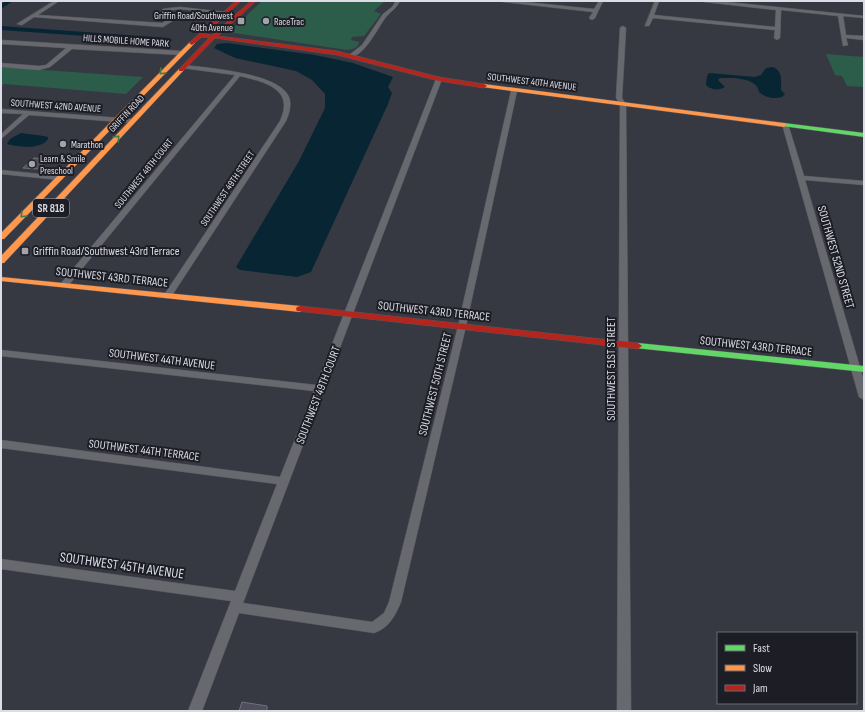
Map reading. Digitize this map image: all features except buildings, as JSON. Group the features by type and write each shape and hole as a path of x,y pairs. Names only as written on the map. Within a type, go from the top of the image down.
{"street":[{"path":"20,24 57,1"},
{"name":"GRIFFIN ROAD","path":"1,237 181,53 239,1"},
{"name":"GRIFFIN ROAD","path":"1,261 214,36 254,1"},
{"path":"351,56 364,46 385,15 392,1"},
{"path":"385,15 394,8 398,1"},
{"path":"503,1 550,3 596,11"},
{"path":"592,18 601,1"},
{"path":"647,24 656,1"},
{"path":"704,1 864,17"},
{"path":"34,16 163,25 172,8 224,14"},
{"path":"777,38 779,9"},
{"path":"168,16 196,13 224,14"},
{"path":"840,15 845,45"},
{"path":"651,16 777,29"},
{"name":"SOUTHWEST 51ST STREET","path":"623,28 619,98 623,104 624,711"},
{"name":"SOUTHWEST 40TH AVENUE","path":"200,35 318,50 351,56 439,80 864,134"},
{"path":"844,36 864,38"},
{"name":"HILLS MOBILE HOME PARK","path":"1,42 181,53"},
{"name":"HILLS MOBILE HOME PARK","path":"1,65 39,68 48,66 71,47"},
{"path":"184,67 238,75"},
{"name":"SOUTHWEST 49TH STREET","path":"168,295 287,113 287,100 281,90 260,80 238,75"},
{"name":"SOUTHWEST 48TH COURT","path":"66,284 238,75"},
{"name":"SOUTHWEST 49TH COURT","path":"195,711 350,314 439,80"},
{"name":"SOUTHWEST 50TH STREET","path":"374,628 388,617 395,602 462,326 514,90"},
{"name":"SOUTHWEST 42ND AVENUE","path":"1,111 133,121"},
{"path":"1,137 28,113"},
{"name":"SOUTHWEST 52ND STREET","path":"785,124 860,369 864,397"},
{"path":"1,172 59,178"},
{"path":"802,178 864,183"},
{"name":"SOUTHWEST 43RD TERRACE","path":"1,278 860,369"},
{"name":"SOUTHWEST 44TH AVENUE","path":"1,353 320,390"},
{"name":"SOUTHWEST 44TH TERRACE","path":"1,444 284,482"},
{"name":"SOUTHWEST 45TH AVENUE","path":"1,564 237,602 374,628"}],"green space":[{"path":"262,1 385,1 374,11 381,14 364,36 352,37 351,40 359,42 358,46 347,50 226,33 245,19 248,14"},
{"path":"826,54 864,57 864,87 847,86 842,76 835,75"},
{"path":"1,67 143,77 126,94 4,84 1,87"}],"water":[{"path":"227,43 315,55 353,63 393,77 388,87 392,93 388,104 311,272 297,277 240,270 236,267 299,161 325,108 325,94 312,80 296,71 235,58 214,48 217,44"},
{"path":"773,67 780,74 781,90 785,94 782,97 773,98 764,96 759,92 754,83 743,79 720,78 718,80 725,87 720,89 713,89 706,85 707,76 709,73 755,77 761,75 766,68"},
{"path":"21,133 44,136 48,137 48,139 40,145 29,147 7,144 10,139"}],"waterway":[{"path":"1,7 10,1"},
{"path":"1,28 169,40"}],"traffic: fast":[{"path":"784,125 864,135"},
{"path":"638,346 864,369"}],"traffic: slow":[{"path":"1,237 192,43"},
{"path":"1,261 181,70"},
{"path":"484,86 784,125"},
{"path":"1,279 300,309"}],"traffic: jam":[{"path":"192,43 239,1"},
{"path":"181,70 214,36 254,1"},
{"path":"201,35 337,53 439,79 484,86"},
{"path":"300,309 638,346"}],"place":[{"name":"Griffin Road/Southwest 40th Avenue","path":"241,21"},
{"name":"RaceTrac","path":"266,21"},
{"name":"Marathon","path":"63,144"},
{"name":"Learn & Smile Preschool","path":"32,164"},
{"name":"Griffin Road/Southwest 43rd Terrace","path":"25,251"}]}
